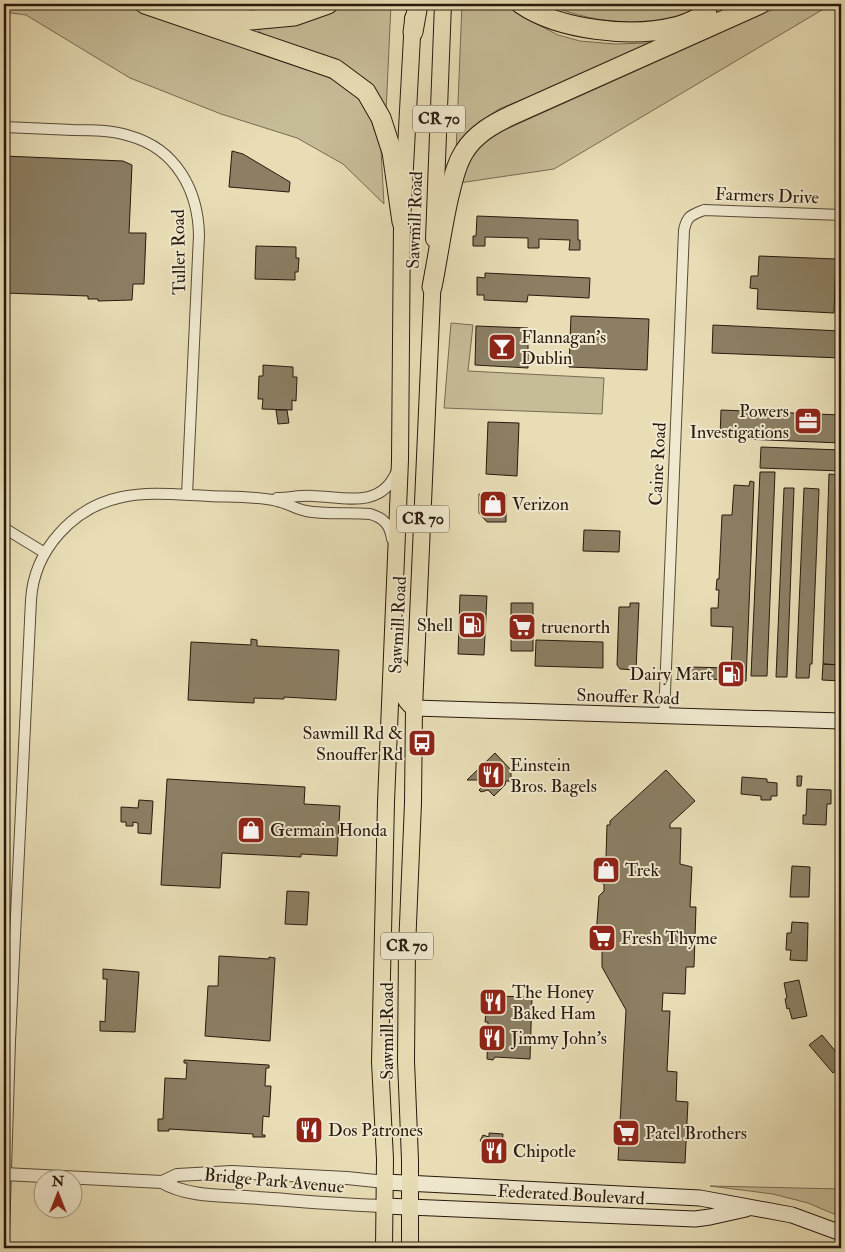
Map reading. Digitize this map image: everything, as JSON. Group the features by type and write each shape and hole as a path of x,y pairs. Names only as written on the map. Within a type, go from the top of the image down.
{"highway":[{"path":"145,4 335,70 366,92 381,118 392,152 402,222"},
{"path":"174,4 218,16 250,20 294,16 328,4"},
{"path":"413,32 416,4"},
{"path":"521,4 530,10 566,23 603,31 634,32 675,27 732,4"},
{"path":"432,287 446,207 455,169 472,142 490,126 760,4"}],"main road":[{"name":"Sawmill Road","path":"410,1248 406,1061 407,967 413,803 414,708 443,4"},
{"name":"Sawmill Road","path":"384,1248 385,1182 380,1062 386,802 400,460 402,222 413,32"},
{"path":"394,603 404,700 414,708"},
{"name":"Snouffer Road","path":"414,708 841,721"},
{"name":"Federated Boulevard","path":"385,1182 695,1198 792,1215 841,1233"},
{"name":"Federated Boulevard","path":"385,1206 694,1219 755,1208"}],"street":[{"name":"Tuller Road","path":"4,127 93,130 130,136 149,144 166,156 180,172 190,188 198,214 199,235 187,495"},
{"name":"Farmers Drive","path":"692,214 704,210 841,215"},
{"name":"Caine Road","path":"664,716 684,230 686,222 692,214"},
{"path":"264,499 306,496 364,498 377,496 390,484 400,460"},
{"path":"4,1233 31,594 36,572 45,553 59,533 73,520 101,504 120,497 136,495 187,495 264,499 282,502 305,511 367,514 378,517 389,528 395,565"},
{"path":"4,528 45,553"},
{"name":"Bridge Park Avenue","path":"162,1182 177,1175 232,1172 385,1182"},
{"name":"Bridge Park Avenue","path":"5,1174 162,1182 173,1188 201,1193 351,1206 385,1206"}],"shaded area":[{"path":"4,4 119,4 314,70 338,82 353,93 375,118 371,120 381,150 384,204 343,164 297,138 221,114 130,78 26,15 4,12"},
{"path":"217,4 286,4 252,8"},
{"path":"347,4 391,4 386,113 349,71 261,33 257,29 304,22 337,10"},
{"path":"462,4 503,4 558,35 580,41 615,44 648,43 648,46 603,67 499,109 487,117 456,152"},
{"path":"545,4 710,4 668,18 628,22 607,21 587,17"},
{"path":"785,4 832,4 554,169 459,183 472,151 491,136"},
{"path":"451,323 473,325 468,371 604,378 602,414 444,408"},
{"path":"710,1186 841,1189 841,1217 808,1203 773,1194"}],"building":[{"path":"232,151 243,154 290,182 289,192 229,187"},
{"path":"4,156 123,161 132,165 129,233 146,233 144,284 133,284 132,300 98,301 98,299 88,299 88,296 4,293"},
{"path":"477,216 578,220 580,250 569,250 570,240 539,239 539,248 528,248 528,238 485,237 485,246 473,246 473,236 476,236"},
{"path":"256,246 296,247 296,258 299,258 298,272 295,272 295,280 255,279"},
{"path":"759,256 836,259 834,313 757,309 758,289 750,288 751,276 758,276"},
{"path":"485,273 590,278 589,298 528,295 527,302 484,300 484,295 477,295 477,277 485,278"},
{"path":"571,316 649,319 647,370 569,367"},
{"path":"713,325 841,331 841,358 712,353"},
{"name":"Flannagan's Dublin","path":"476,326 528,328 528,368 475,365"},
{"path":"263,365 293,367 293,377 297,377 296,401 292,400 292,410 262,409 263,399 258,399 259,376 263,376"},
{"path":"276,410 287,410 289,423 278,424"},
{"path":"721,410 841,415 840,443 720,438"},
{"path":"488,422 519,423 517,476 486,474"},
{"path":"761,447 841,450 841,471 760,468"},
{"path":"760,472 775,472 767,676 751,676"},
{"path":"829,474 841,475 841,665 823,664"},
{"path":"750,481 754,482 746,681 690,678 690,667 731,668 733,627 711,626 711,608 718,608 719,590 716,590 717,579 719,579 722,515 732,515 734,485 749,486"},
{"path":"784,488 794,488 787,677 776,677"},
{"path":"804,488 819,489 812,664 810,664 809,678 796,678"},
{"name":"Verizon","path":"479,494 506,494 506,522 487,522 479,513"},
{"path":"584,530 620,531 619,552 583,551"},
{"name":"Shell","path":"460,595 487,596 484,655 458,654"},
{"name":"truenorth","path":"511,603 533,603 533,651 511,651"},
{"path":"630,603 639,603 636,670 620,669 617,665 619,607 630,607"},
{"path":"251,639 257,640 257,646 339,650 336,700 284,697 284,699 254,698 254,703 188,700 191,642 251,645"},
{"path":"536,640 603,642 603,668 535,666"},
{"path":"823,664 841,665 841,681 822,680"},
{"name":"Einstein Bros. Bagels","path":"495,753 511,770 511,781 506,781 505,785 494,796 488,790 481,792 479,790 484,785 483,780 467,780"},
{"path":"666,770 695,801 670,824 670,828 681,828 680,864 692,867 690,907 696,907 694,967 686,967 685,994 663,993 662,1011 670,1011 667,1071 677,1072 676,1101 688,1102 685,1163 618,1160 626,1010 602,967 602,948 595,947 599,896 604,891 604,884 601,883 601,879 598,879 599,861 602,861 602,857 606,857 607,825 610,825 610,821"},
{"path":"797,776 802,776 801,786 797,786"},
{"path":"742,777 767,779 767,782 777,783 777,796 771,796 771,800 761,800 761,796 741,794"},
{"name":"Germain Honda","path":"167,779 305,787 304,804 340,806 337,856 301,854 301,857 222,853 220,888 161,885"},
{"path":"807,789 831,790 831,804 827,804 826,825 803,824 803,815 806,815"},
{"path":"139,800 153,801 151,834 138,833 138,823 133,822 133,826 126,826 126,822 121,822 121,807 138,808"},
{"path":"792,866 810,867 809,897 790,897"},
{"name":"Germain Honda","path":"287,891 309,892 307,925 285,924"},
{"path":"792,922 808,923 807,961 790,960 791,950 786,950 787,933 791,933"},
{"path":"219,956 275,958 270,1041 205,1036 208,986 218,986"},
{"path":"103,969 139,972 135,1032 100,1031 100,1021 105,1022 107,979 103,979"},
{"path":"799,980 807,1016 792,1019 789,1008 787,1009 784,983"},
{"path":"488,996 532,997 530,1059 495,1057 493,1060 487,1059 488,1022 485,1022"},
{"path":"822,1035 841,1058 841,1066 833,1073 809,1045"},
{"path":"184,1060 269,1065 269,1068 266,1068 265,1086 271,1086 269,1117 263,1116 262,1135 265,1135 265,1137 253,1137 253,1134 169,1129 169,1131 158,1131 158,1119 163,1119 165,1078 186,1079 187,1063 184,1063"},
{"name":"Chipotle","path":"489,1133 503,1134 501,1163 488,1163 488,1158 484,1156 488,1142 480,1141 483,1135 489,1137"}],"place":[{"name":"Flannagan's Dublin","path":"502,347"},
{"name":"Powers Investigations","path":"808,421"},
{"name":"Verizon","path":"493,504"},
{"name":"Shell","path":"472,625"},
{"name":"truenorth","path":"522,627"},
{"name":"Dairy Mart","path":"731,674"},
{"name":"Sawmill Rd & Snouffer Rd","path":"422,743"},
{"name":"Einstein Bros. Bagels","path":"491,775"},
{"name":"Germain Honda","path":"251,830"},
{"name":"Trek","path":"606,870"},
{"name":"Fresh Thyme","path":"602,938"},
{"name":"The Honey Baked Ham","path":"493,1002"},
{"name":"Jimmy John's","path":"492,1038"},
{"name":"Dos Patrones","path":"309,1130"},
{"name":"Patel Brothers","path":"626,1133"},
{"name":"Chipotle","path":"494,1151"}]}
